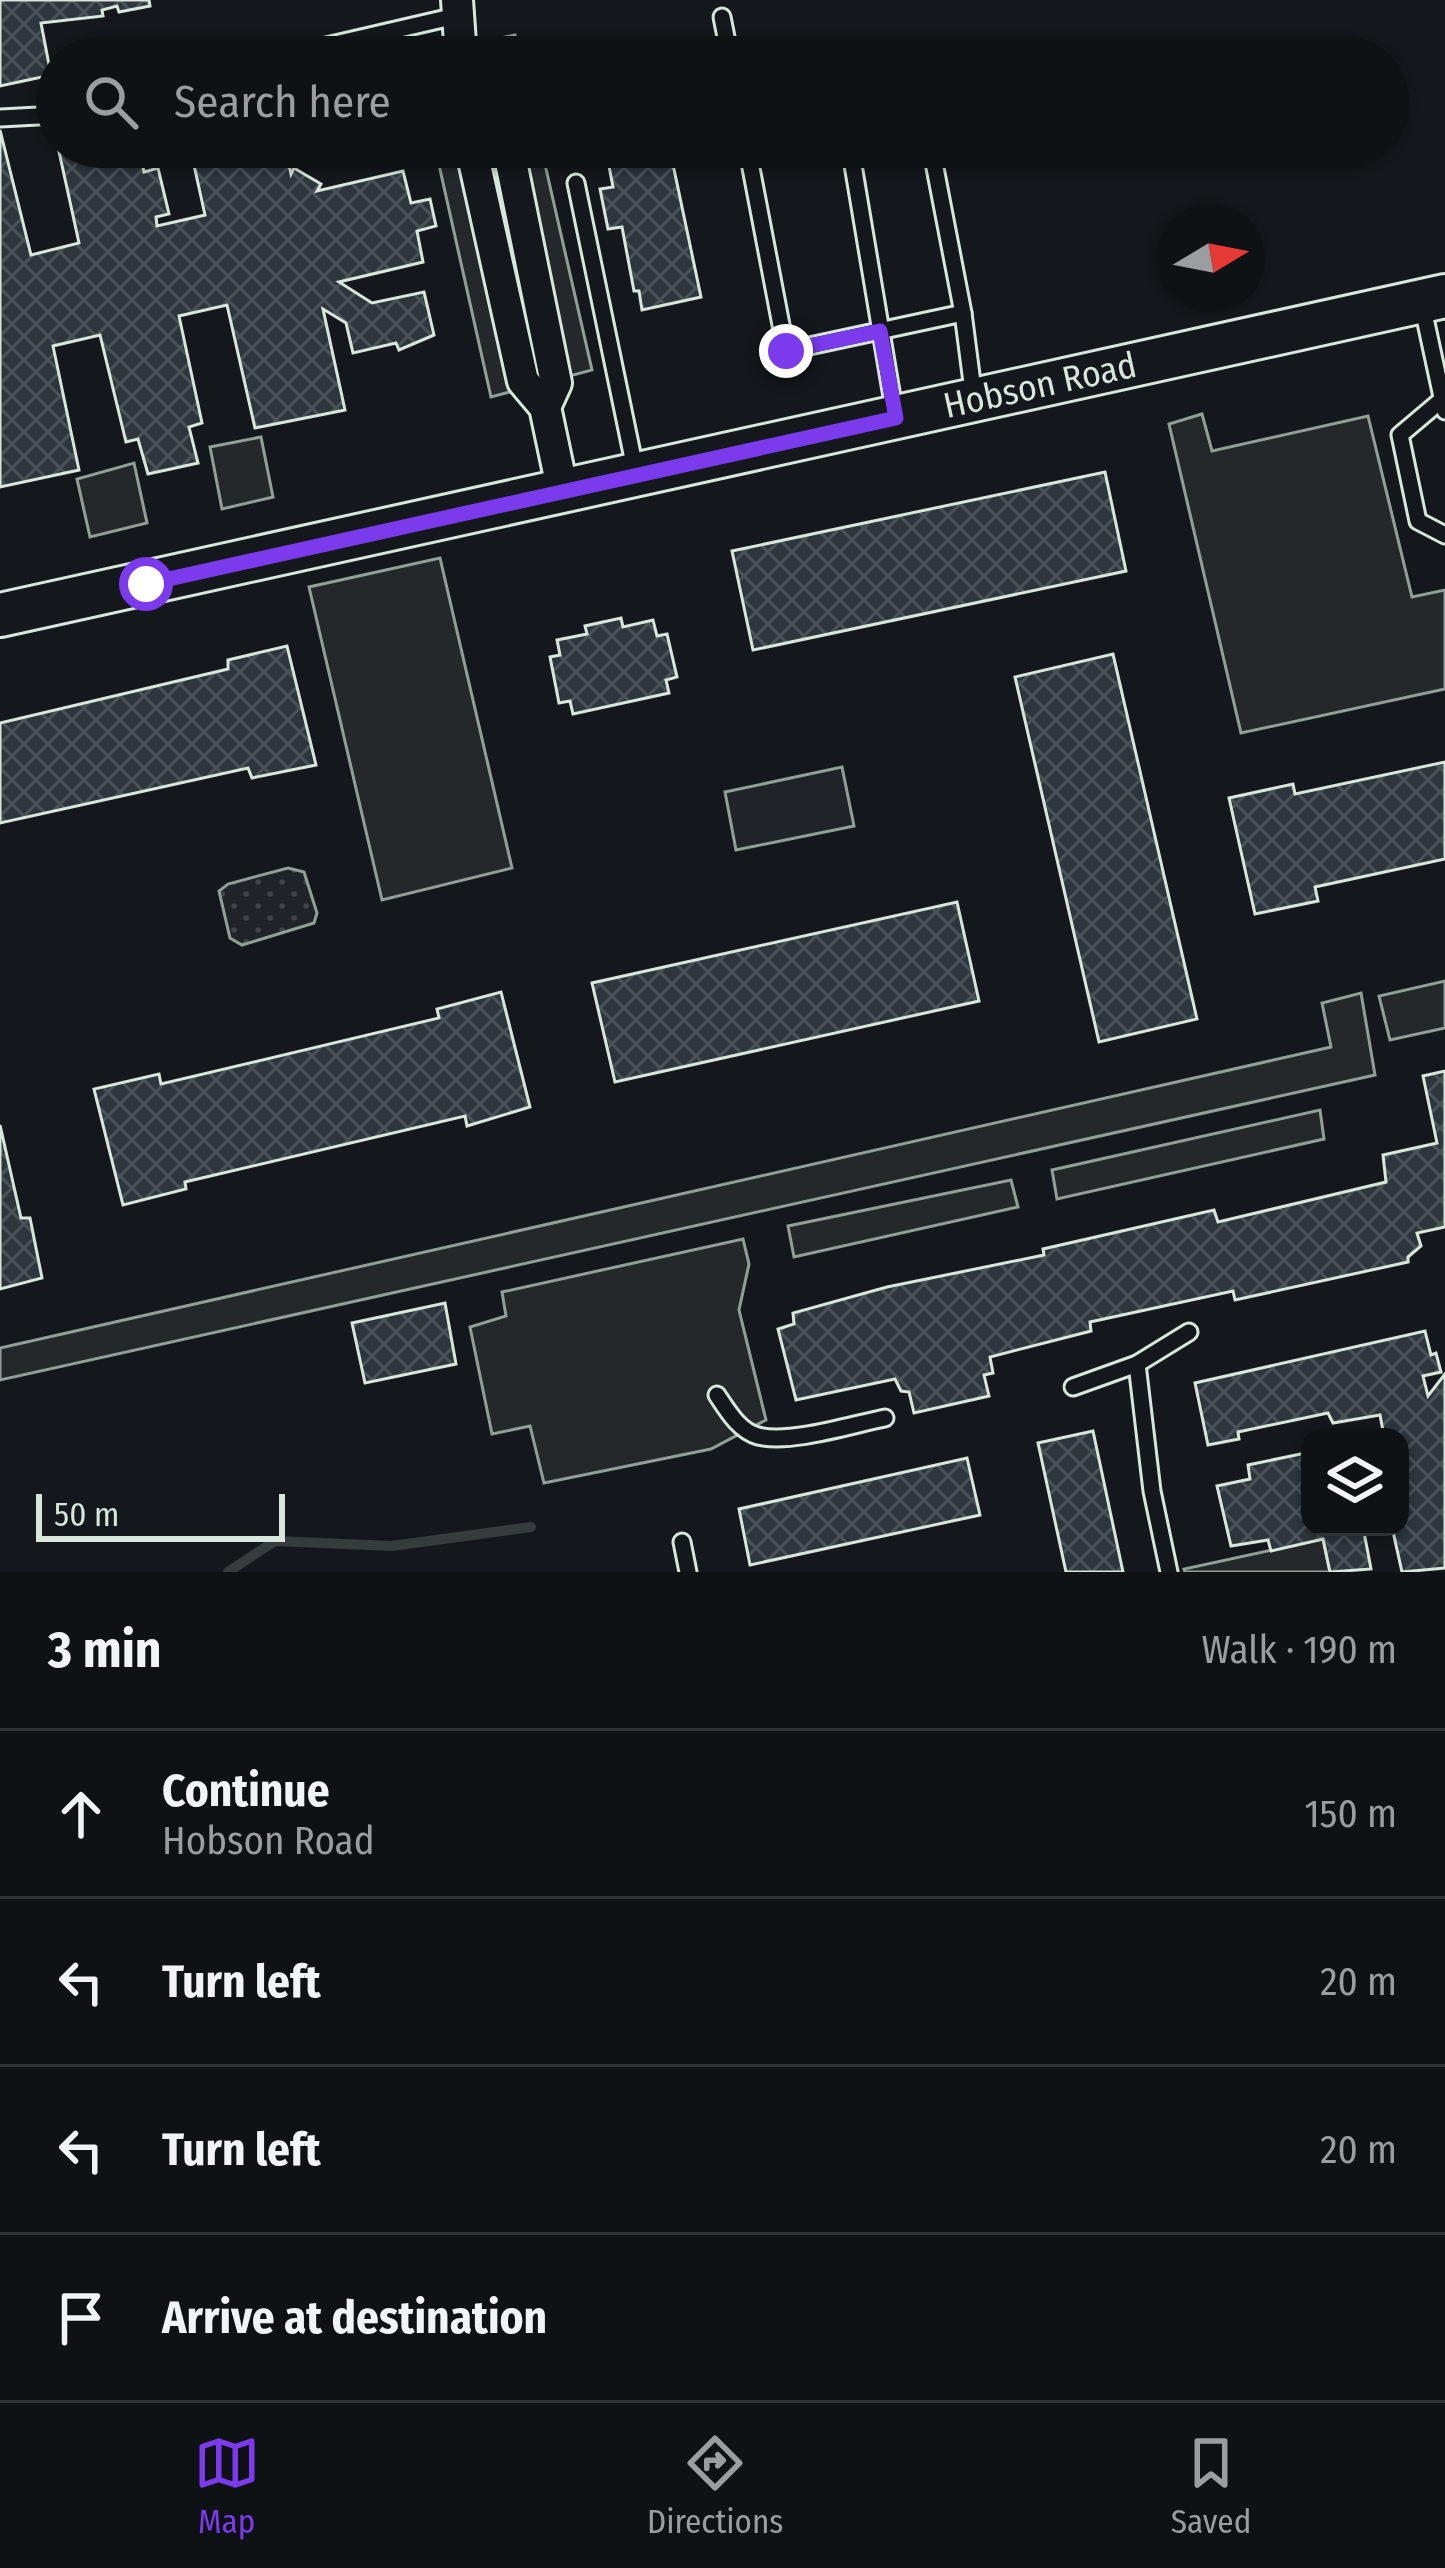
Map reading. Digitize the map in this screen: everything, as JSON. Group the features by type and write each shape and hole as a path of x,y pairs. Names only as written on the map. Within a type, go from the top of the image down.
{"street":[{"path":"476,168 523,381 545,407 563,492"},
{"path":"512,168 556,383 545,407"},
{"name":"Hobson Road","path":"0,615 1433,299"}],"lane":[{"path":"365,36 459,13"},
{"path":"722,17 726,36"},
{"path":"0,118 36,117"},
{"path":"751,168 786,351 962,314"},
{"path":"853,168 896,418"},
{"path":"935,168 974,401"},
{"path":"576,183 636,476"},
{"path":"1433,299 1444,402 1400,435 1418,521 1445,535"},
{"path":"1073,1387 1137,1364 1189,1332"},
{"path":"1137,1364 1152,1492 1169,1572"},
{"path":"717,1395 734,1420 756,1436 797,1435 884,1418"},
{"path":"682,1542 688,1572"}],"shaded area":[{"path":"440,168 546,168 592,370 491,397"},
{"path":"1202,414 1212,451 1368,416 1412,597 1445,590 1445,689 1241,733 1169,424"},
{"path":"261,437 273,497 222,509 210,447"},
{"path":"134,463 147,523 90,537 77,479"},
{"path":"440,558 512,868 382,900 309,587"},
{"path":"842,767 854,826 736,850 725,792"},
{"path":"288,868 304,872 317,913 314,923 242,945 230,938 219,891 228,884"},
{"path":"1445,981 1445,1028 1390,1040 1379,996"},
{"path":"1361,993 1375,1075 0,1380 0,1348 1331,1047 1322,1003"},
{"path":"1320,1110 1324,1139 1057,1199 1052,1170"},
{"path":"1011,1180 1018,1207 794,1257 788,1226"},
{"path":"743,1239 749,1264 739,1310 766,1420 711,1449 544,1483 530,1426 492,1434 470,1327 506,1316 502,1292"},
{"path":"1323,1539 1330,1572 1184,1569"}],"building":[{"path":"0,0 149,0 150,6 119,12 117,6 102,10 103,16 41,23 44,36 36,36 36,78 0,86"},
{"path":"0,130 31,255 79,243 63,168 143,168 144,172 158,168 169,214 156,217 157,226 205,215 195,168 290,168 291,174 294,168 321,184 317,191 403,171 411,203 430,199 436,226 417,231 423,262 339,282 372,303 424,292 434,335 399,350 396,343 353,353 346,323 323,309 345,410 255,428 227,305 179,316 202,423 189,427 198,463 148,474 138,439 126,442 100,335 53,346 79,470 0,487"},
{"path":"609,168 674,168 701,297 642,310 622,227 608,229 600,189 613,187"},
{"path":"1105,472 1126,571 753,650 732,551"},
{"path":"621,618 623,627 653,620 657,636 667,634 677,677 666,680 669,693 573,714 570,701 559,703 550,657 560,655 557,640 587,634 585,626"},
{"path":"287,646 316,765 252,778 248,768 0,823 0,723 228,669 228,660"},
{"path":"1113,654 1197,1019 1099,1042 1015,677"},
{"path":"1445,762 1445,859 1315,887 1318,901 1255,914 1229,798 1293,784 1295,794"},
{"path":"957,902 979,1001 615,1082 592,983"},
{"path":"501,992 530,1107 467,1126 465,1116 185,1182 186,1189 123,1205 94,1089 159,1074 161,1084 439,1018 437,1009"},
{"path":"1445,1071 1445,1227 1417,1233 1421,1246 1408,1262 1235,1300 1233,1291 1090,1322 1091,1331 990,1357 993,1373 984,1375 989,1396 914,1413 909,1392 901,1391 895,1379 796,1400 778,1329 794,1324 793,1313 1214,1210 1218,1222 1386,1182 1383,1155 1437,1143 1423,1076"},
{"path":"0,1125 21,1218 30,1218 42,1278 0,1289"},
{"path":"445,1303 456,1364 365,1383 352,1323"},
{"path":"1425,1331 1441,1372 1423,1376 1428,1396 1445,1374 1445,1568 1402,1572 1394,1536 1409,1536 1409,1428 1382,1428 1380,1415 1333,1423 1328,1413 1238,1432 1239,1439 1208,1445 1195,1383"},
{"path":"1093,1431 1123,1572 1066,1572 1038,1443"},
{"path":"1301,1454 1301,1536 1365,1536 1371,1569 1330,1572 1323,1539 1271,1551 1268,1540 1231,1546 1217,1486 1250,1479 1248,1465"},
{"path":"967,1458 980,1515 750,1565 739,1509"}],"waterway":[{"path":"228,1572 275,1541 392,1546 531,1527"}],"route":[{"path":"146,584 896,418 880,331 786,351"}]}
